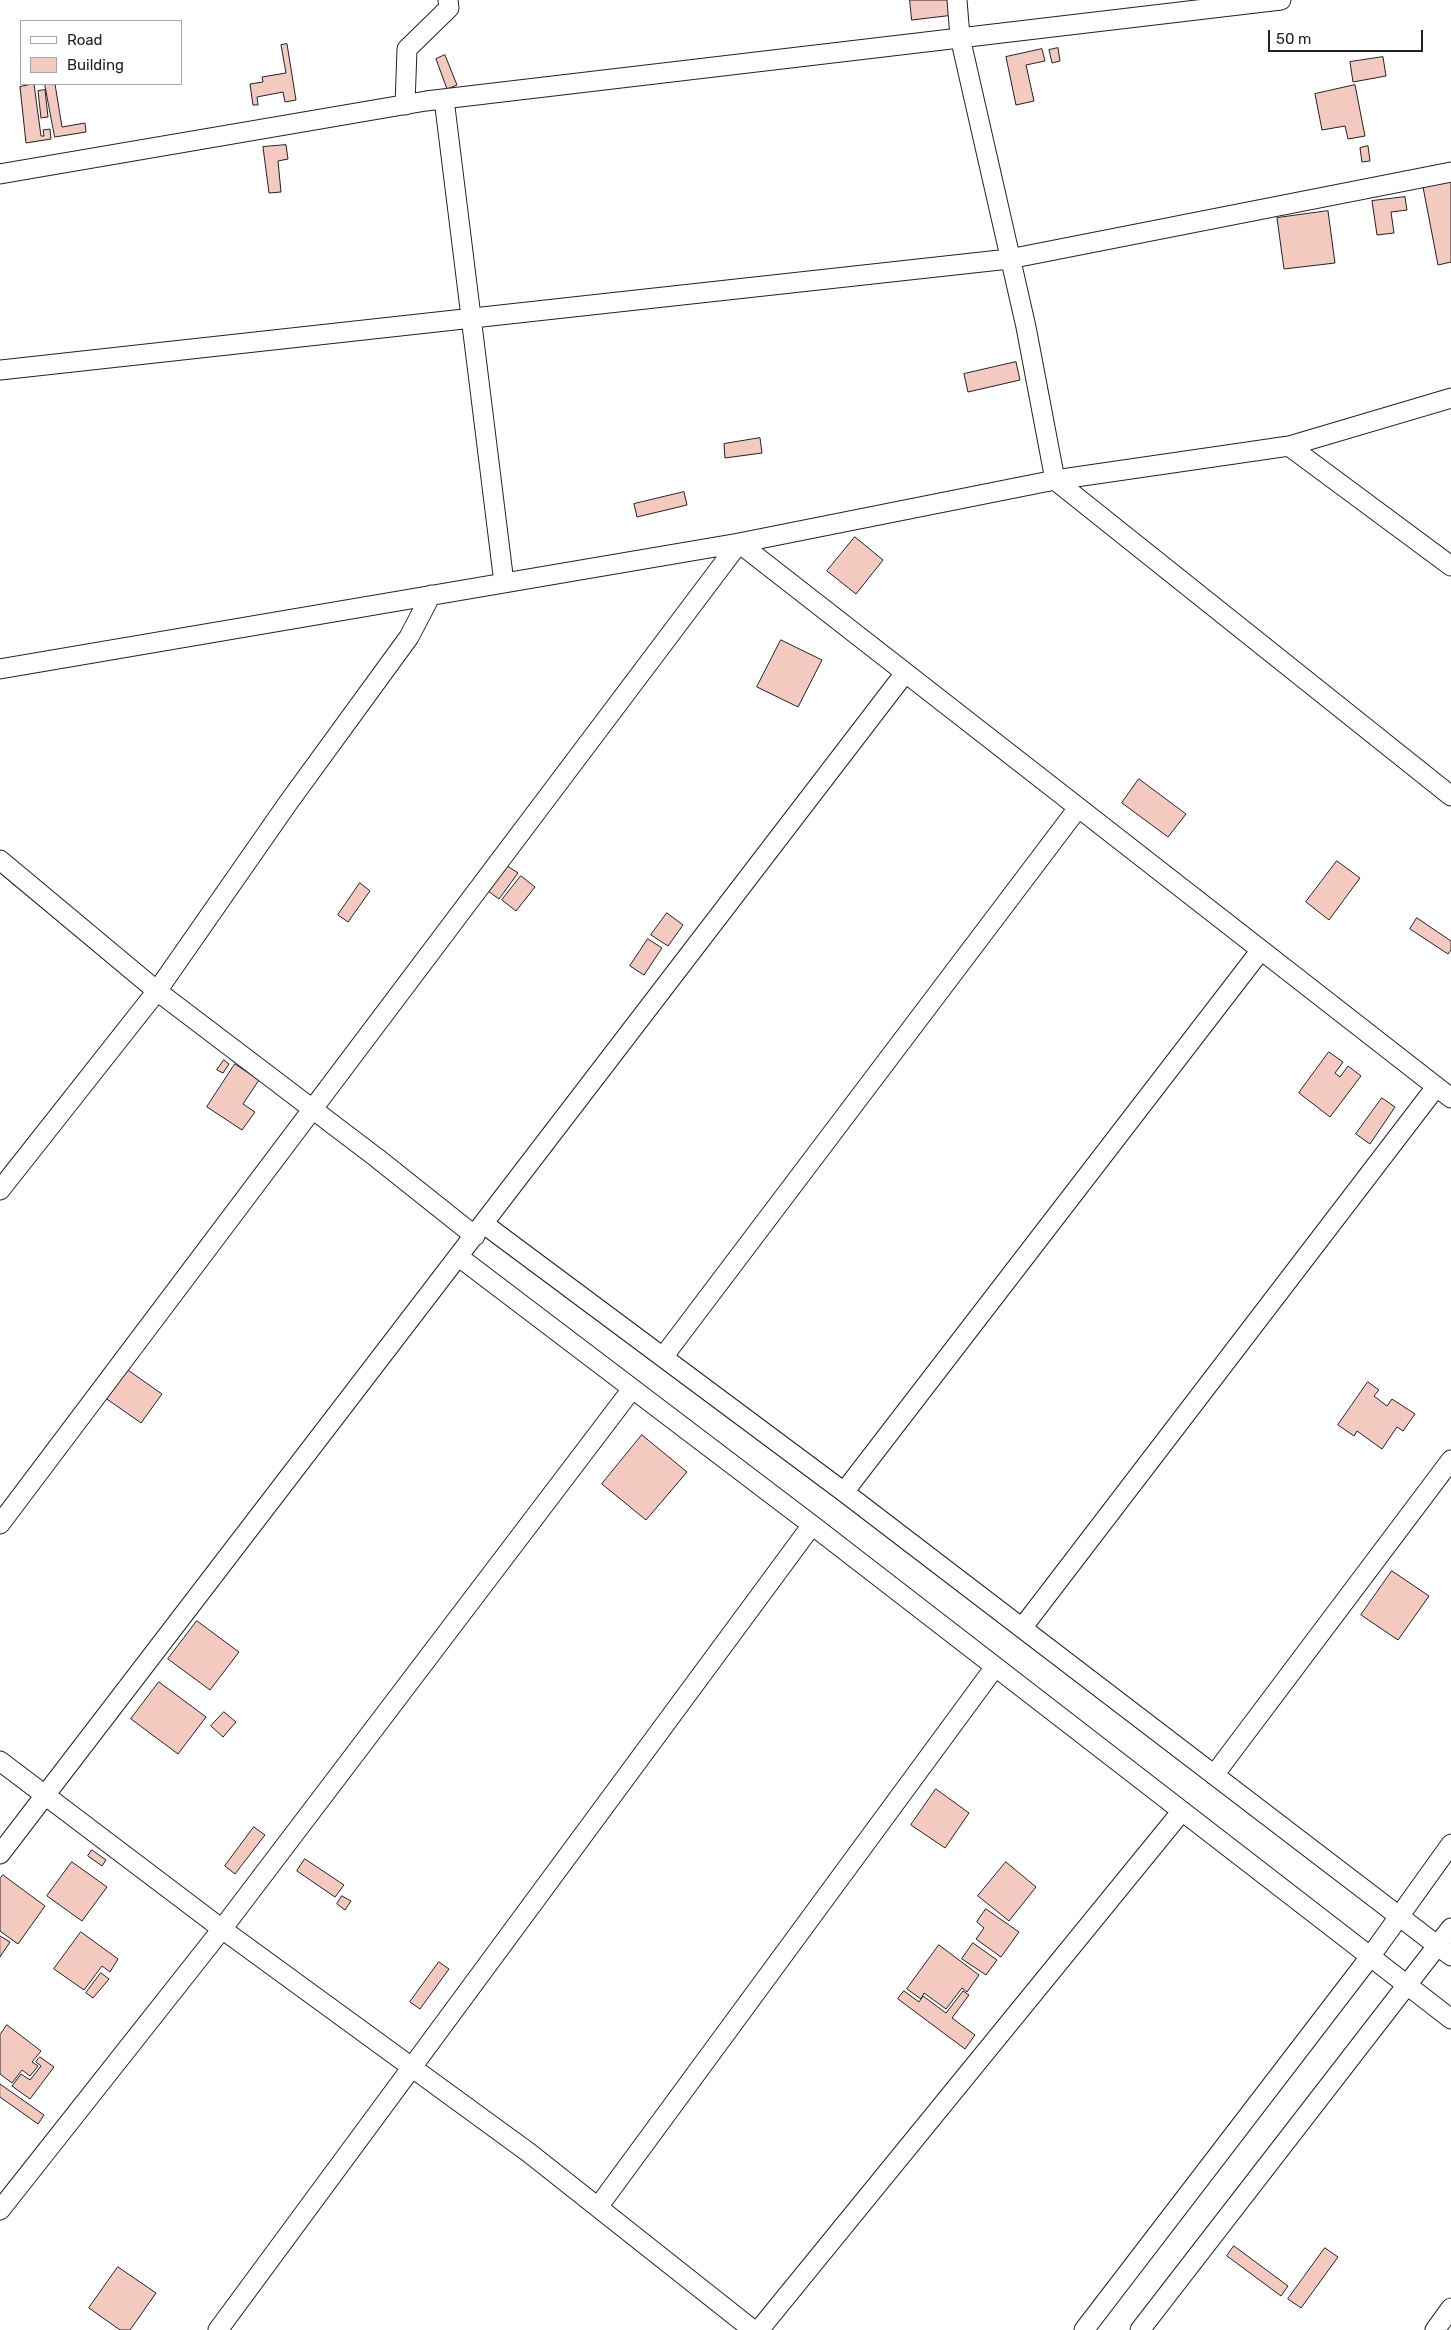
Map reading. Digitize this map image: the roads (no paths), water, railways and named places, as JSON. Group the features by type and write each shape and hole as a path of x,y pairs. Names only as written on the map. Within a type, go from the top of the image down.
{"street":[{"path":"405,105 407,49 450,8 448,0"},
{"path":"958,0 960,37 1026,327 1055,480 1451,796"},
{"path":"0,174 444,99 1281,0"},
{"path":"444,99 504,583"},
{"path":"0,370 1010,259 1451,172"},
{"path":"0,669 739,543 1055,480 1289,446 1451,398"},
{"path":"1289,446 1451,566"},
{"path":"739,543 1444,1093 1022,1628"},
{"path":"0,1524 739,543"},
{"path":"0,1190 156,991 288,803 410,637 431,596"},
{"path":"0,1854 905,673"},
{"path":"663,1357 1078,808"},
{"path":"2,865 156,991 480,1230 663,1357 844,1492 1444,1951"},
{"path":"844,1492 1261,950"},
{"path":"459,1257 812,1524 1451,2019"},
{"path":"0,2210 222,1929 632,1388"},
{"path":"1214,1775 1451,1460"},
{"path":"218,2330 812,1524"},
{"path":"598,2207 995,1667"},
{"path":"0,1761 222,1929 528,2152 753,2330"},
{"path":"759,2330 1182,1811"},
{"path":"1084,2330 1370,1957 1451,1844"},
{"path":"1140,2330 1408,1985 1444,1951 1451,1928"},
{"path":"1435,2330 1451,2308"}]}
